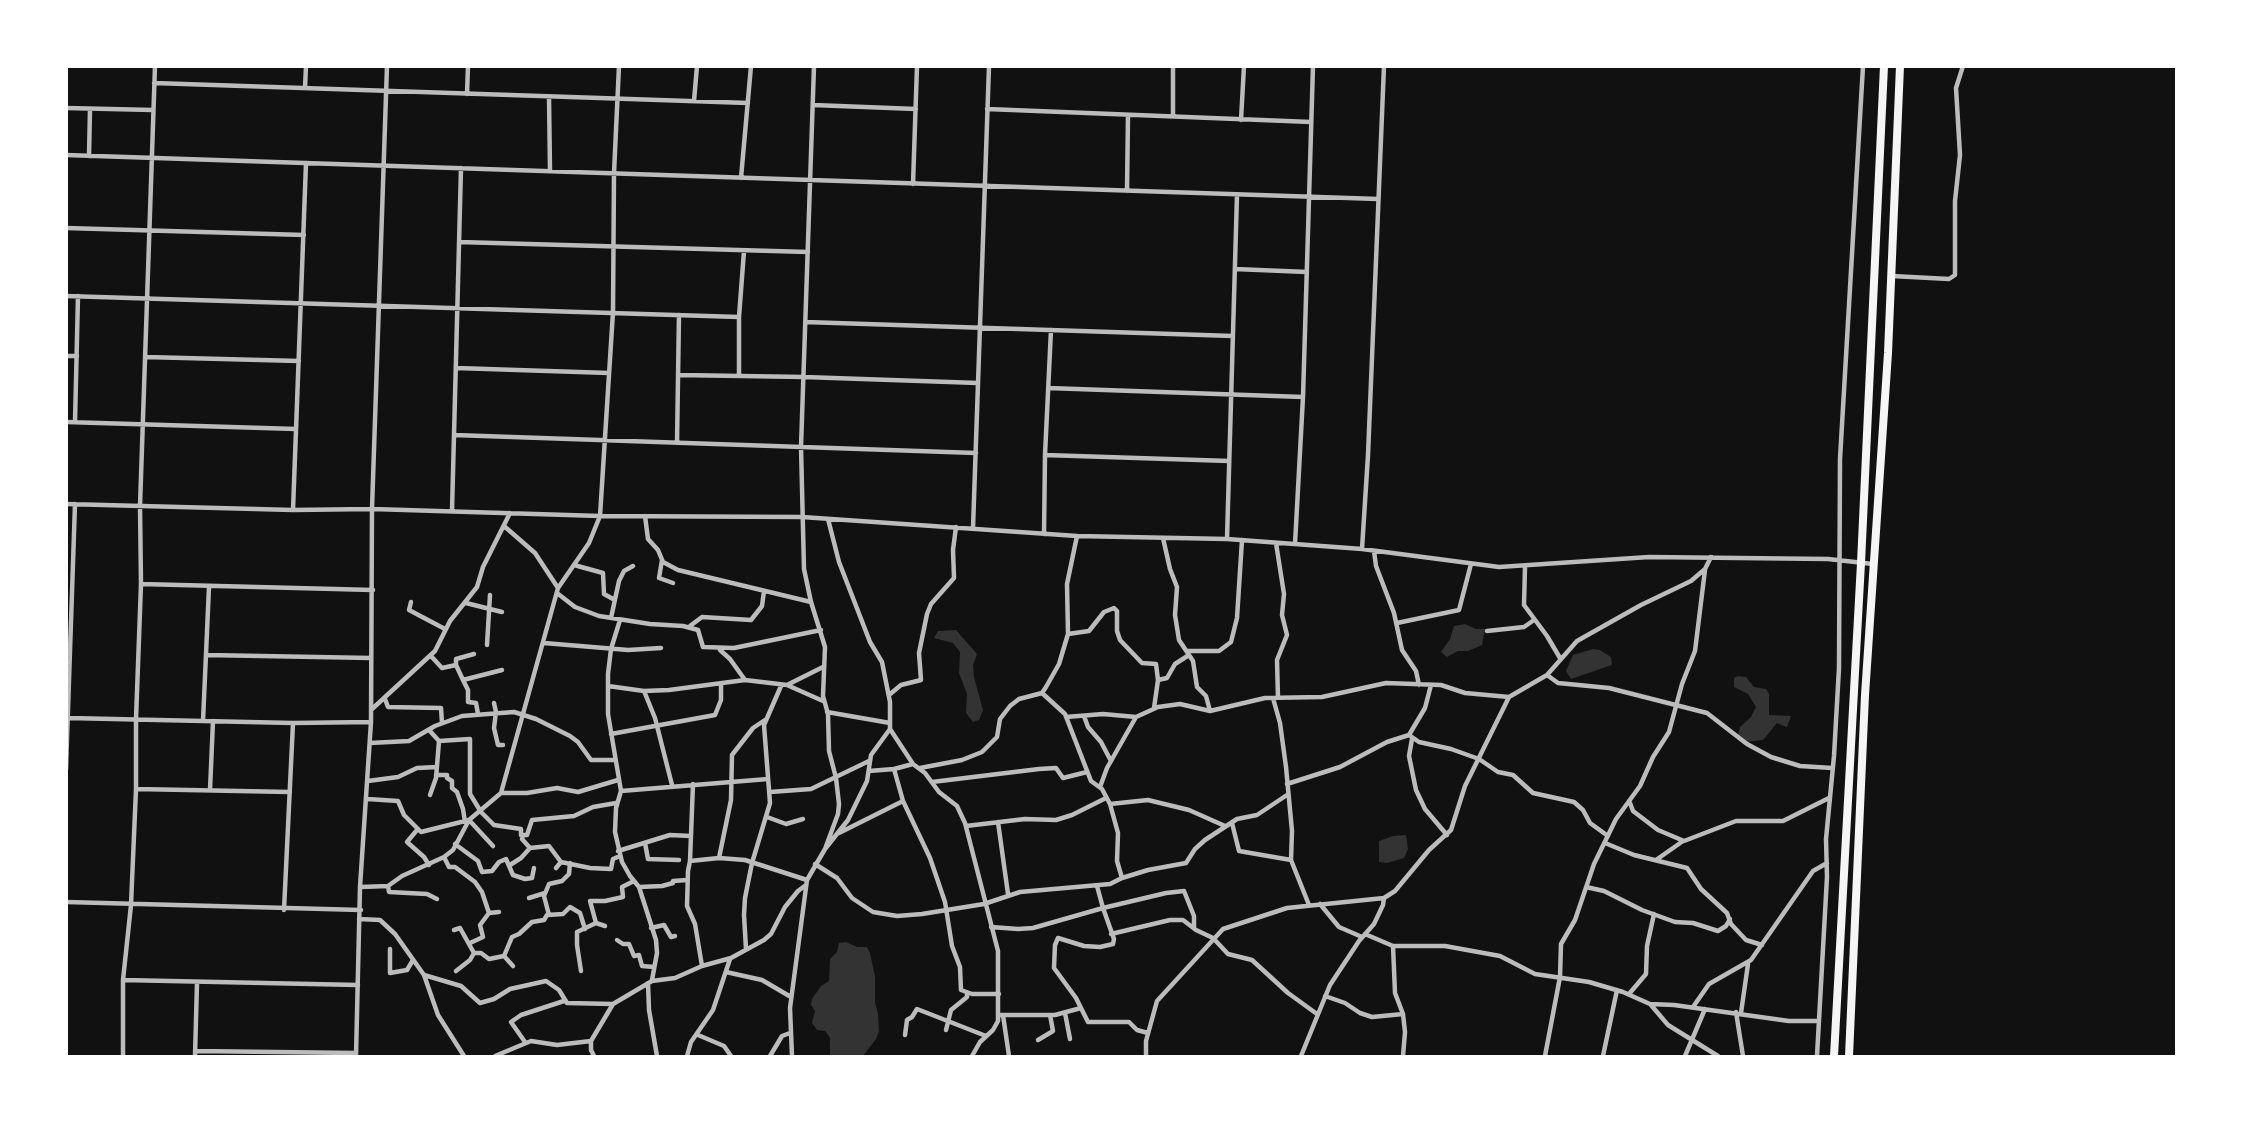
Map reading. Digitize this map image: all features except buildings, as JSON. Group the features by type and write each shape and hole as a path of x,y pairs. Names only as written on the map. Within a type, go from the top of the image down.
{"main road":[{"path":"1833,1056 1861,563 1884,66"},
{"path":"1849,1056 1865,695 1892,276 1900,66"}],"street":[{"path":"122,1056 123,980 131,905 136,789 141,584 140,506 155,66"},
{"path":"305,89 306,66"},
{"path":"197,983 195,1054 356,1055 360,887 371,722 372,509 387,66"},
{"path":"467,94 468,66"},
{"path":"367,799 398,801 404,815 417,830 425,831 467,821 501,793 557,591 591,539 600,516 607,440 613,312 614,173 620,66"},
{"path":"694,100 696,66"},
{"path":"741,178 751,66"},
{"path":"814,66 801,447 804,569 825,647 824,701 829,751 836,778 838,814 825,849"},
{"path":"913,184 917,66"},
{"path":"973,528 989,66"},
{"path":"1173,66 1173,117"},
{"path":"1241,120 1244,66"},
{"path":"1295,544 1303,397 1313,66"},
{"path":"1362,549 1384,66"},
{"path":"1817,1056 1826,839 1839,668 1840,458 1863,66"},
{"path":"1892,276 1948,279 1955,275 1955,201 1960,155 1956,88 1963,66"},
{"path":"154,83 748,103"},
{"path":"549,97 550,171"},
{"path":"813,106 916,109"},
{"path":"66,108 153,110"},
{"path":"89,156 90,109"},
{"path":"987,109 1311,122"},
{"path":"1127,191 1128,115"},
{"path":"66,155 1378,199"},
{"path":"293,510 306,163"},
{"path":"452,511 461,168"},
{"path":"1227,539 1237,195"},
{"path":"66,228 304,235"},
{"path":"459,242 808,252"},
{"path":"739,376 739,317 744,251"},
{"path":"1235,270 1307,272"},
{"path":"66,296 739,317"},
{"path":"75,422 78,296"},
{"path":"677,443 679,315"},
{"path":"805,322 1233,336"},
{"path":"1044,534 1051,330"},
{"path":"66,356 77,356"},
{"path":"145,357 299,361"},
{"path":"456,368 609,373"},
{"path":"678,375 978,383"},
{"path":"1048,388 1303,397"},
{"path":"66,422 296,429"},
{"path":"454,435 976,453"},
{"path":"1045,455 1229,461"},
{"path":"66,504 600,516 802,517 1077,537 1276,542 1362,549 1471,565 1525,567 1609,558 1710,557 1840,560 1874,565"},
{"path":"66,769 70,581 75,504"},
{"path":"371,710 431,656 440,644 445,629 477,587 487,558 510,513"},
{"path":"645,516 647,536 659,550 662,559 659,578 673,583"},
{"path":"828,519 839,562 870,642 883,662 889,695 890,726 913,764 957,806 966,826 998,951 1001,1015 1009,1056"},
{"path":"504,526 535,553 557,591 575,607 620,620 689,627 700,631 703,647 718,649 821,629"},
{"path":"889,695 903,684 921,680 919,653 927,614 931,604 954,578 956,527"},
{"path":"920,768 962,761 977,755 997,737 1000,719 1010,706 1019,699 1042,693 1059,664 1068,634 1067,584 1077,537"},
{"path":"1163,538 1177,587 1176,626 1180,644 1194,664 1197,687 1206,696 1210,710"},
{"path":"1158,680 1167,678 1175,664 1187,653 1219,651 1231,642 1238,612 1242,540"},
{"path":"1276,542 1283,594 1282,615 1287,635 1277,660 1275,698 1292,831 1291,860 1310,905"},
{"path":"1374,551 1376,566 1397,623 1402,650 1412,664 1419,685"},
{"path":"1545,1056 1560,977 1562,944 1575,920 1586,887 1616,818 1630,803 1669,732 1682,684 1695,651 1705,569 1710,557"},
{"path":"662,559 681,571 811,602"},
{"path":"573,565 603,573 604,594 613,599"},
{"path":"611,618 613,599 624,570 633,565"},
{"path":"1397,623 1459,610 1471,565"},
{"path":"1525,567 1524,601 1560,658"},
{"path":"1144,1056 1158,999 1213,938 1230,925 1280,910 1384,898 1395,891 1455,823 1465,786 1509,697 1547,675 1577,641 1691,581 1705,569"},
{"path":"141,584 373,590"},
{"path":"203,721 209,587"},
{"path":"689,627 702,617 751,620 762,606 764,591"},
{"path":"487,645 490,595"},
{"path":"411,602 409,610 445,629"},
{"path":"466,603 502,612"},
{"path":"1068,634 1090,631 1104,612 1116,608 1120,640 1142,663 1156,664 1158,680 1154,708"},
{"path":"620,620 611,649 608,686 611,734 621,791 617,803 615,832 619,853 639,887 657,949 650,982 650,1019 657,1056"},
{"path":"1487,631 1524,627 1534,620"},
{"path":"544,643 611,649 661,648"},
{"path":"718,649 730,659 745,680"},
{"path":"474,654 456,659 456,665 468,690 468,702 477,703 478,714"},
{"path":"206,655 371,658"},
{"path":"431,656 442,668 456,665"},
{"path":"719,858 722,832 730,807 732,753 753,728 765,720 784,685 823,666"},
{"path":"463,680 502,670"},
{"path":"1547,675 1559,683 1609,688 1707,713 1746,744 1771,757 1800,766 1832,768"},
{"path":"608,686 669,691 701,684 721,685 745,680 784,685 824,701"},
{"path":"1066,717 1103,714 1136,717 1154,708 1180,704 1210,710 1275,698 1322,697 1386,682 1444,686 1469,694 1509,697"},
{"path":"611,734 715,715 721,700 721,685"},
{"path":"1431,685 1427,705 1411,737 1409,756 1416,790 1425,809 1447,835"},
{"path":"644,691 672,785"},
{"path":"1042,693 1066,717 1092,782 1101,787 1110,804 1118,834 1117,861 1122,878"},
{"path":"385,699 388,707 441,709 442,723"},
{"path":"494,703 494,728 498,745 503,745"},
{"path":"370,743 409,741 442,723 462,716 496,712 522,714 548,724 570,736 591,760 615,760"},
{"path":"827,712 890,726"},
{"path":"1084,716 1088,727 1101,742 1111,761"},
{"path":"1101,787 1111,761 1136,717"},
{"path":"68,718 371,722"},
{"path":"746,949 744,907 752,863 770,803 765,720"},
{"path":"210,791 213,721"},
{"path":"284,910 293,723"},
{"path":"792,1056 791,997 807,882 815,864 839,833 858,800 869,771 873,750 890,726"},
{"path":"429,730 439,741 436,775 430,795"},
{"path":"1287,784 1340,767 1387,742 1411,737 1421,743 1451,749 1479,759 1498,772 1516,776 1533,793 1574,802 1583,810 1590,823 1608,836"},
{"path":"439,741 470,739 470,794 481,812 494,825 521,829 522,839 530,848"},
{"path":"770,792 806,790 870,761"},
{"path":"869,771 913,764"},
{"path":"368,781 398,777 417,768 437,767"},
{"path":"931,782 1039,769 1056,768 1063,778 1087,772"},
{"path":"894,769 903,801 930,858 947,909 952,946 960,967 961,990 967,993 999,994"},
{"path":"436,775 447,775 452,781 452,788 457,792 467,821 493,846"},
{"path":"621,791 768,779"},
{"path":"501,793 520,794 556,789 578,792 618,780"},
{"path":"693,784 687,906 695,924 702,966"},
{"path":"136,789 290,792"},
{"path":"815,864 837,878 852,898 873,912 910,916 984,904 1008,894 1110,884 1166,866 1188,863 1200,844 1237,819 1257,815 1287,795"},
{"path":"1656,860 1684,841 1735,821 1783,821 1830,797"},
{"path":"966,826 1025,819 1052,820 1065,817 1106,798"},
{"path":"1110,804 1148,800 1189,810 1226,827"},
{"path":"839,833 903,801"},
{"path":"523,835 527,835 532,820 574,816 593,807 617,803"},
{"path":"1630,803 1633,811 1658,830 1684,841"},
{"path":"767,817 786,824 803,819"},
{"path":"360,887 388,886 402,876 444,857 455,844 467,821"},
{"path":"998,822 1008,894"},
{"path":"1232,823 1239,851 1291,860"},
{"path":"417,830 407,842 429,864"},
{"path":"510,865 522,859 530,848 549,846 561,862 611,869 613,859 619,853 670,835 691,836"},
{"path":"645,843 648,859 680,860"},
{"path":"1605,843 1629,853 1688,869 1700,889 1727,913 1746,940 1762,945"},
{"path":"455,844 478,861 482,872 492,871 499,862 506,859 513,875 525,879 532,878 534,868"},
{"path":"444,857 449,867 455,867 475,882 482,892 489,913"},
{"path":"690,861 734,858 807,882"},
{"path":"556,868 561,862"},
{"path":"549,915 545,893 549,884 562,881 569,874 570,863"},
{"path":"1693,1007 1709,984 1748,963 1813,871 1827,863"},
{"path":"639,887 662,886 673,881 687,880"},
{"path":"596,923 590,901 622,897 622,887 634,881"},
{"path":"594,1056 591,1041 613,1004 650,982 673,979 702,966 731,958 764,940 771,934 785,907 807,882"},
{"path":"388,886 389,892 427,894 437,899"},
{"path":"1097,886 1113,944 1103,947 1080,945 1060,938 1056,940 1054,968 1090,1023 1129,1022 1137,1031 1148,1033"},
{"path":"1586,887 1604,891 1675,922 1693,923 1718,932 1730,919"},
{"path":"991,927 1033,928 1166,892 1184,891 1194,916 1194,928"},
{"path":"529,898 545,893"},
{"path":"1301,1056 1325,996 1343,965 1380,914 1384,898"},
{"path":"66,902 360,910"},
{"path":"1319,904 1339,927 1393,946 1437,945 1482,952 1508,959 1535,974 1617,990 1650,1004 1693,1007 1789,1021 1819,1021"},
{"path":"504,956 512,937 532,922 544,920 549,915 563,914 570,907 580,914 585,929"},
{"path":"470,943 484,937 480,925 489,913 499,912"},
{"path":"1629,995 1646,974 1654,914"},
{"path":"359,919 385,922 424,975 432,1002 461,1056"},
{"path":"1111,934 1185,920 1213,938 1228,954 1252,960 1317,1015"},
{"path":"581,971 577,932 596,923 605,926"},
{"path":"651,928 664,925 671,937 676,936"},
{"path":"454,930 460,928 474,953"},
{"path":"617,940 629,944 634,956 639,955 642,966 654,968"},
{"path":"1393,946 1395,993 1403,1014 1405,1032 1403,1056"},
{"path":"390,949 390,973 407,970 413,960"},
{"path":"474,953 481,953 489,959 504,956"},
{"path":"456,971 470,960 474,953"},
{"path":"504,956 513,966"},
{"path":"687,1056 687,1049 713,1010 731,958"},
{"path":"1743,1056 1738,1013 1748,963"},
{"path":"726,972 762,980 791,997"},
{"path":"424,975 461,986 480,1003 494,999 510,989 546,981 559,990 564,1001"},
{"path":"123,980 358,985"},
{"path":"1603,1056 1617,990"},
{"path":"946,1030 951,1010 967,993"},
{"path":"1325,996 1373,1017 1403,1014"},
{"path":"525,1042 511,1022 521,1015 564,1001 613,1004"},
{"path":"1650,1004 1664,1022 1718,1056"},
{"path":"1001,1015 1050,1015 1080,1008"},
{"path":"905,1035 907,1020 917,1009 986,1036"},
{"path":"1685,1056 1705,1009"},
{"path":"1065,1013 1070,1040"},
{"path":"972,1056 994,1029 1001,1015"},
{"path":"1038,1040 1053,1031 1050,1015"},
{"path":"771,1056 782,1036 790,1033"},
{"path":"698,1035 724,1046 731,1056"},
{"path":"495,1056 531,1041 556,1045 591,1041"}],"shaded area":[{"path":"1465,624 1476,629 1485,629 1482,645 1468,651 1458,651 1447,657 1441,652 1450,639 1454,626"},
{"path":"956,630 977,654 973,665 974,677 983,710 979,720 973,722 966,713 967,694 959,673 960,652 953,643 934,638 938,631"},
{"path":"1593,649 1611,657 1612,665 1571,679 1566,671 1573,655"},
{"path":"1746,677 1754,687 1766,689 1769,694 1769,715 1791,716 1787,727 1777,723 1763,740 1745,742 1738,736 1740,727 1751,717 1756,707 1748,694 1734,687 1734,678"},
{"path":"1406,835 1408,849 1404,858 1387,863 1379,862 1379,841"},
{"path":"846,942 857,947 867,947 875,977 879,1031 863,1056 830,1056 830,1038 825,1031 817,1030 812,1023 815,1011 811,1005 812,999 821,986 829,981 830,959 837,952 839,943"}]}
